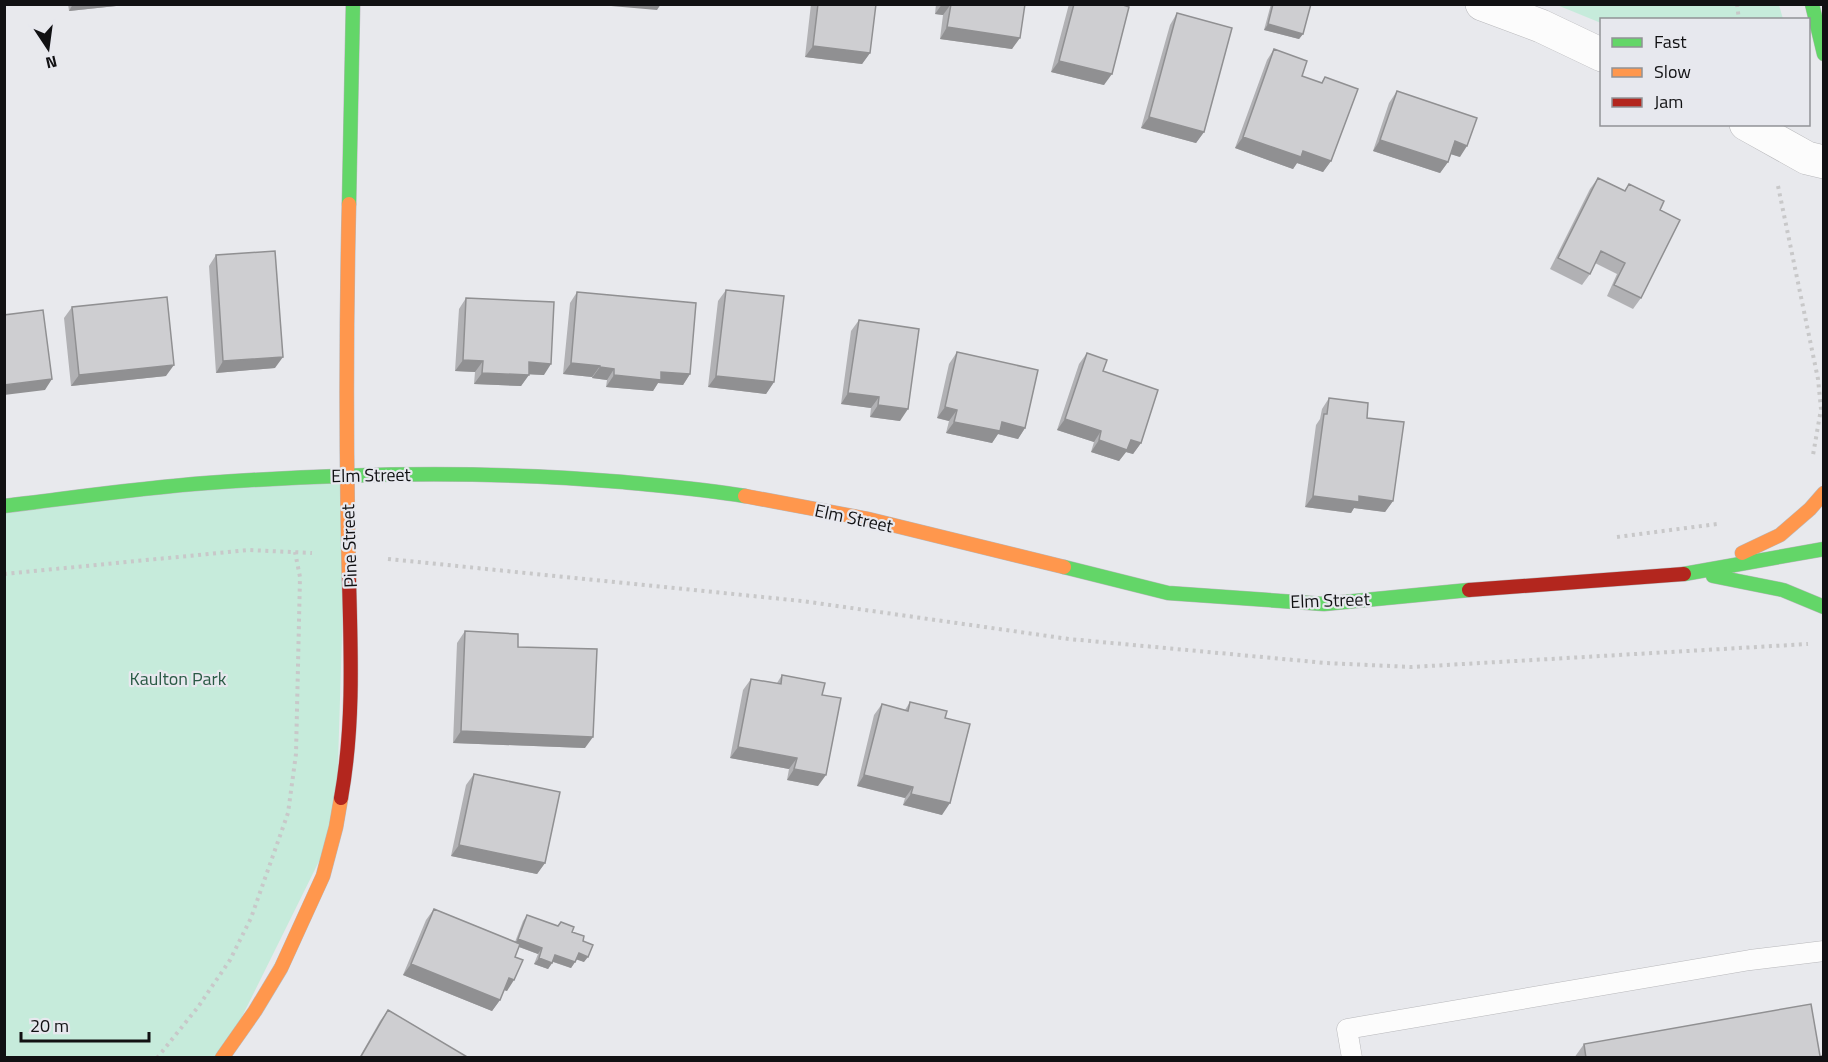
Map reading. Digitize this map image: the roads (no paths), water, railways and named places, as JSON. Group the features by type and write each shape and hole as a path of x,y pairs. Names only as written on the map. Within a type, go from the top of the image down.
{"street":[{"name":"Pine Street","path":"222,1058 255,1011 281,968 323,876 336,827 345,776 352,676 345,367 353,4"},
{"path":"1482,4 1540,26 1600,55"},
{"path":"1812,4 1824,54"},
{"path":"1750,126 1807,158 1824,162"},
{"name":"Elm Street","path":"4,506 205,483 347,475 563,477 716,491 868,519 1168,593 1324,604 1481,589 1697,573 1824,549"},
{"path":"1697,573 1780,535 1810,509 1824,493"},
{"name":"Elm Street","path":"1697,573 1782,590 1824,607"}],"lane":[{"path":"1352,1058 1347,1029 1750,960 1824,951"}],"park label":[{"name":"Kaulton Park","path":"178,678"}]}
